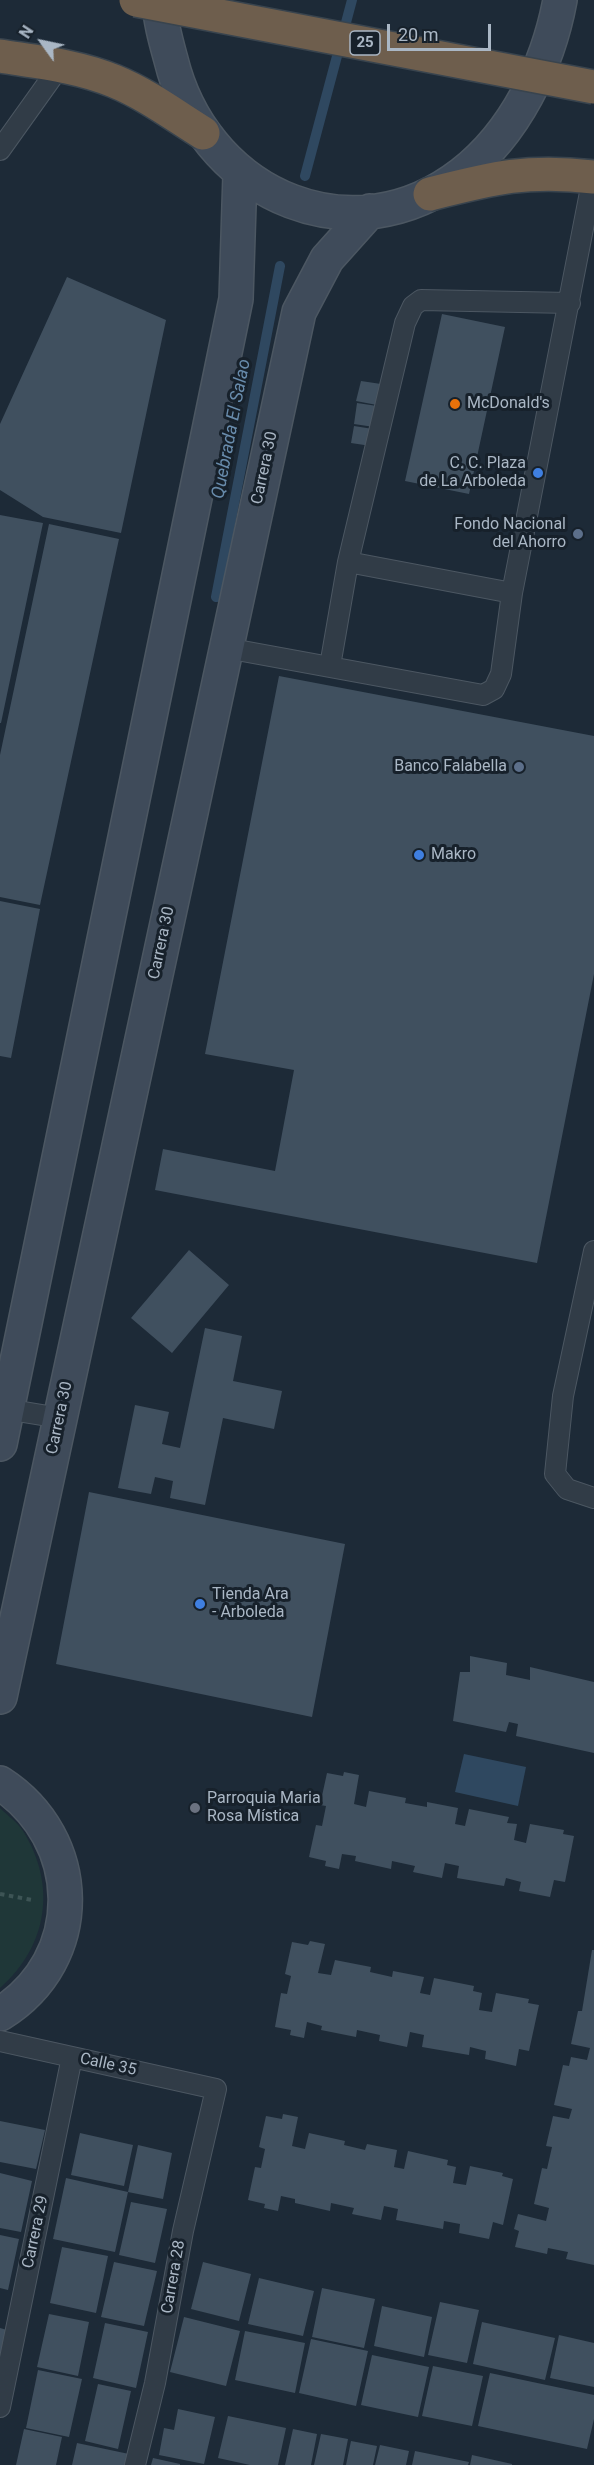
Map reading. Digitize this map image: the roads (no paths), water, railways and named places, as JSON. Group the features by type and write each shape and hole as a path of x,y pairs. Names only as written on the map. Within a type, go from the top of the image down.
{"highway":[{"name":"25","path":"136,0 594,87"},
{"path":"0,56 90,72 133,90 203,134"},
{"path":"430,194 524,173 594,177"}],"street":[{"path":"159,0 177,80 188,107 203,134 240,174 268,191 297,204 344,212 370,211 430,194 477,161 516,113 545,57 560,0"},
{"path":"0,1444 4,1408 236,299 240,174"},
{"name":"Carrera 30","path":"0,1697 299,312 327,259 370,211"},
{"path":"0,1783 30,1807 54,1844 66,1886 66,1907 52,1957 40,1978 22,1997 0,2014"}],"lane":[{"path":"0,150 60,66"},
{"path":"226,648 483,695 494,689 501,674 512,593 594,177"},
{"path":"330,666 348,562 405,323 413,306 421,300 570,303"},
{"path":"348,562 512,593"},
{"path":"594,1251 563,1396 555,1474 567,1489 594,1498"},
{"path":"4,1408 60,1418"},
{"name":"Calle 35","path":"0,2041 216,2089"},
{"name":"Carrera 29","path":"0,2407 72,2057"},
{"name":"Carrera 28","path":"135,2465 155,2383 183,2231 216,2089"}],"water":[{"path":"464,1754 526,1767 518,1806 455,1792"}],"waterway":[{"name":"Quebrada El Salao","path":"305,176 352,0"},
{"name":"Quebrada El Salao","path":"216,597 280,266"}],"place":[{"name":"McDonald's","path":"455,404"},
{"name":"C. C. Plaza de La Arboleda","path":"538,473"},
{"name":"Fondo Nacional del Ahorro","path":"578,534"},
{"name":"Banco Falabella","path":"519,767"},
{"name":"Makro","path":"419,855"},
{"name":"Tienda Ara - Arboleda","path":"200,1604"},
{"name":"Parroquia Maria Rosa Mística","path":"195,1808"}]}
